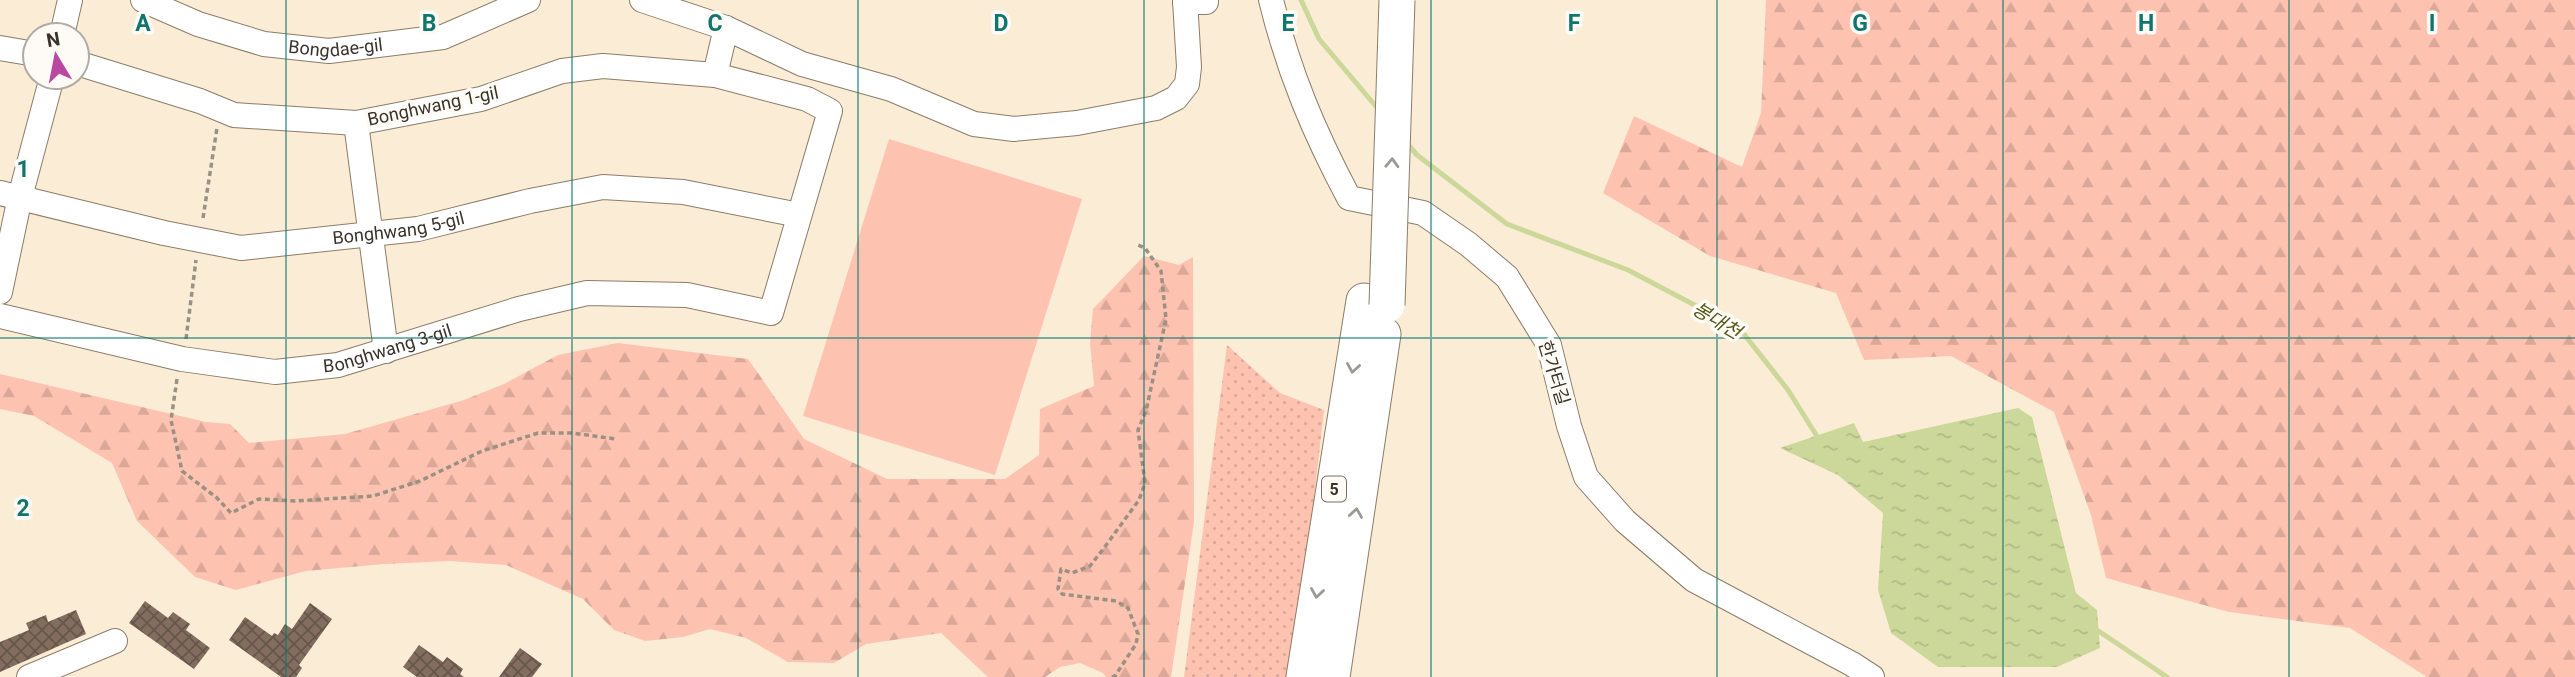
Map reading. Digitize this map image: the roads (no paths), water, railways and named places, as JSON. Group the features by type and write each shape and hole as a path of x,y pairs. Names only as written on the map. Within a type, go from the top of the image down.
{"highway":[{"name":"5","path":"1304,677 1376,303 1374,0"},
{"name":"5","path":"1332,677 1376,303 1397,0"}],"street":[{"path":"65,21 70,0"},
{"name":"Bongdae-gil","path":"143,0 198,24 264,44 329,51 443,37 528,0"},
{"path":"642,0 726,28 802,64 891,89 974,124 1014,130 1077,123 1156,108 1177,98 1187,84 1192,1"},
{"name":"한가터길","path":"1271,0 1295,86 1349,198 1423,214 1468,244 1507,278 1549,345 1569,426 1586,477 1625,521 1695,580 1872,677"},
{"path":"715,75 726,28"},
{"path":"0,48 21,52"},
{"name":"Bonghwang 1-gil","path":"91,67 200,101 234,115 356,123 481,100 562,71 603,66 715,75 807,99 830,111 799,215"},
{"path":"0,292 10,195 47,91"},
{"path":"356,123 386,351"},
{"name":"Bonghwang 5-gil","path":"10,195 164,233 241,248 418,229 530,201 603,187 682,192 799,215"},
{"name":"Bonghwang 3-gil","path":"0,316 182,359 275,372 338,365 519,309 587,293 687,295 771,313 799,215"},
{"path":"29,677 114,641"}],"water":[{"path":"2018,408 2032,417 2076,593 2097,610 2100,648 2057,667 1938,667 1891,633 1878,590 1883,513 1838,475 1780,448 1854,423 1863,442"}],"waterway":[{"name":"봉대천","path":"1301,0 1319,39 1379,110"},
{"name":"봉대천","path":"1405,141 1417,155 1507,224 1628,270 1740,329 1788,390 1820,441"},
{"name":"봉대천","path":"2094,628 2167,677"}]}
